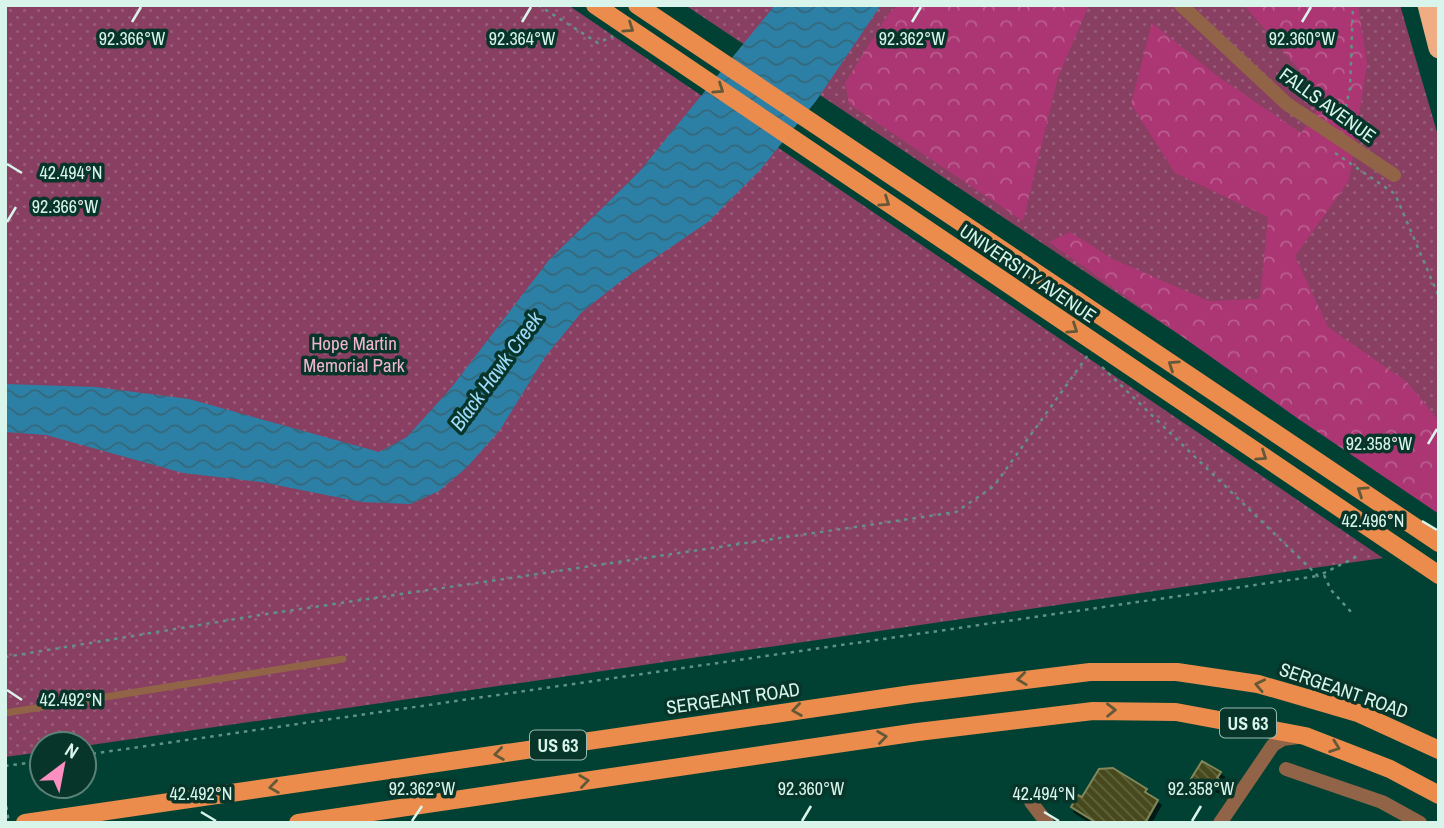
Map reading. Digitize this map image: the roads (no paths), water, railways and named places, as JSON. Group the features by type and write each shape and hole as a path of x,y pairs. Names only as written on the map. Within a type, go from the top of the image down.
{"highway":[{"path":"1428,5 1439,48"}],"main road":[{"name":"UNIVERSITY AVENUE","path":"595,5 1439,575"},
{"name":"UNIVERSITY AVENUE","path":"637,5 1439,543"},
{"name":"SERGEANT ROAD","path":"25,823 898,696 1090,672 1177,672 1258,684 1358,713 1439,750"},
{"name":"US 63","path":"298,823 1043,715 1093,711 1176,712 1305,736 1390,769 1439,795"}],"street":[{"name":"FALLS AVENUE","path":"1181,5 1287,104 1394,175"},
{"path":"1220,823 1273,745 1283,739 1305,736"},
{"path":"1286,769 1382,802 1420,823"},
{"path":"1031,802 1047,823"}],"lane":[{"path":"5,713 343,659"}],"water":[{"name":"Black Hawk Creek","path":"775,5 881,5 816,101 760,170 708,222 621,281 581,313 545,357 500,430 467,467 439,491 411,504 361,502 261,482 183,473 46,435 5,432 5,384 95,387 189,399 379,452 407,437 451,388 549,260 639,172"}],"park label":[{"name":"Hope Martin Memorial Park","path":"354,354"}]}
